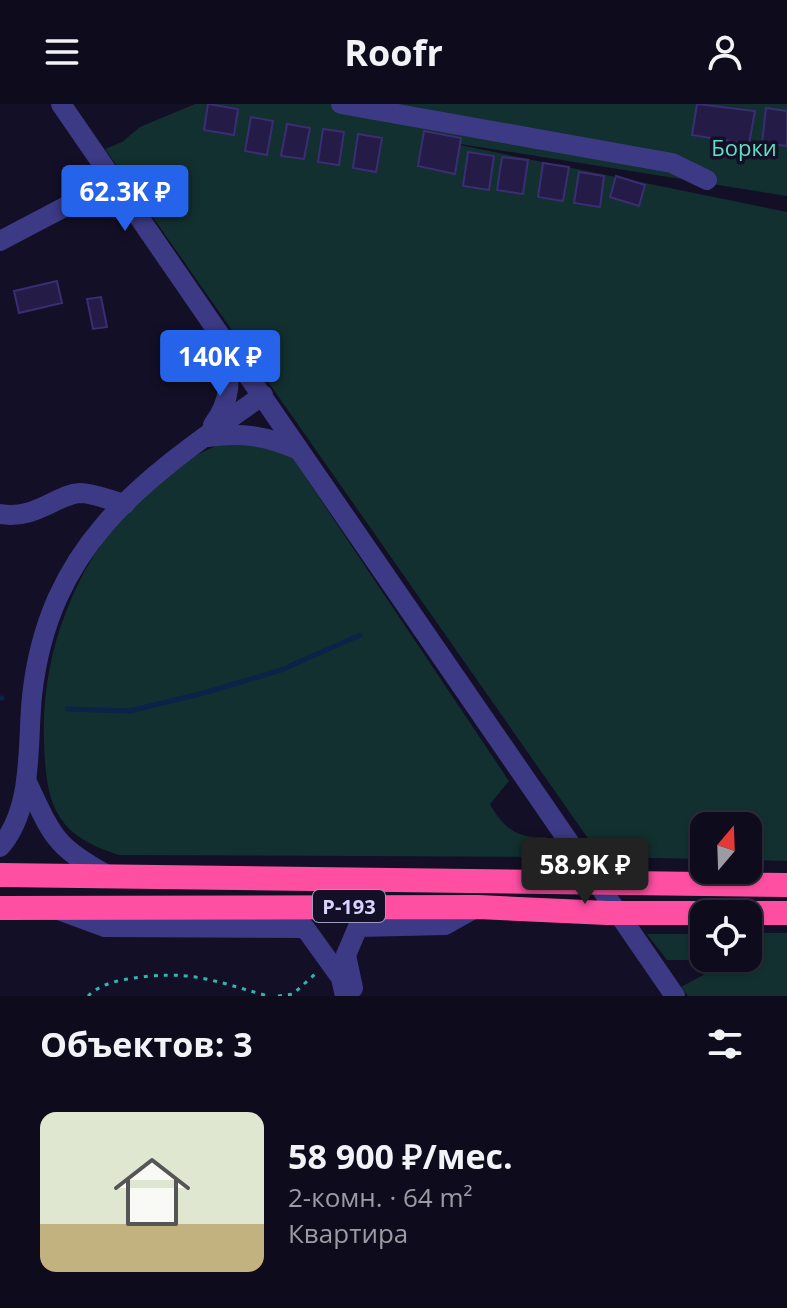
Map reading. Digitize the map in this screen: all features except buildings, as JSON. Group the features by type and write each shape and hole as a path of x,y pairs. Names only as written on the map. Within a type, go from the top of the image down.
{"highway":[{"name":"Р-193","path":"0,875 787,885"},
{"name":"Р-193","path":"0,908 478,907 607,913 787,913"}],"street":[{"path":"61,104 224,337 540,804 671,990"},
{"path":"341,104 672,163 707,180"},
{"path":"0,241 116,180"},
{"path":"203,437 224,409 231,388 224,337"},
{"path":"0,847 14,831 26,780 32,693 49,619 74,562 160,469 263,395"},
{"path":"203,437 243,432 271,438 301,451"},
{"path":"0,514 12,516 40,510 79,493 125,504"},
{"path":"26,780 52,837 77,859 111,877"},
{"path":"355,996 346,955 358,927 445,925 478,907"},
{"path":"56,908 105,927 305,928 341,978 345,996"}],"path":[{"path":"278,996 293,995 327,958"},
{"path":"88,996 94,990 120,981 168,973 197,976 268,996"}],"green space":[{"name":"Борки","path":"195,104 787,104 787,196 435,140 787,212 787,861 762,860 762,812 690,812 690,859 601,857 105,149 122,142 140,127"},
{"path":"231,440 290,454 509,781 490,804 495,812 506,826 519,834 546,837 560,857 119,855 97,847 68,827 52,800 44,741 46,695 54,649 69,603 91,561 118,522 150,488 188,460"},
{"path":"762,933 787,933 787,996 688,996 681,987 707,973 762,972"},
{"path":"647,934 690,934 690,961 667,960"}],"waterway":[{"path":"67,709 129,711 204,693 281,670 360,635"}]}
